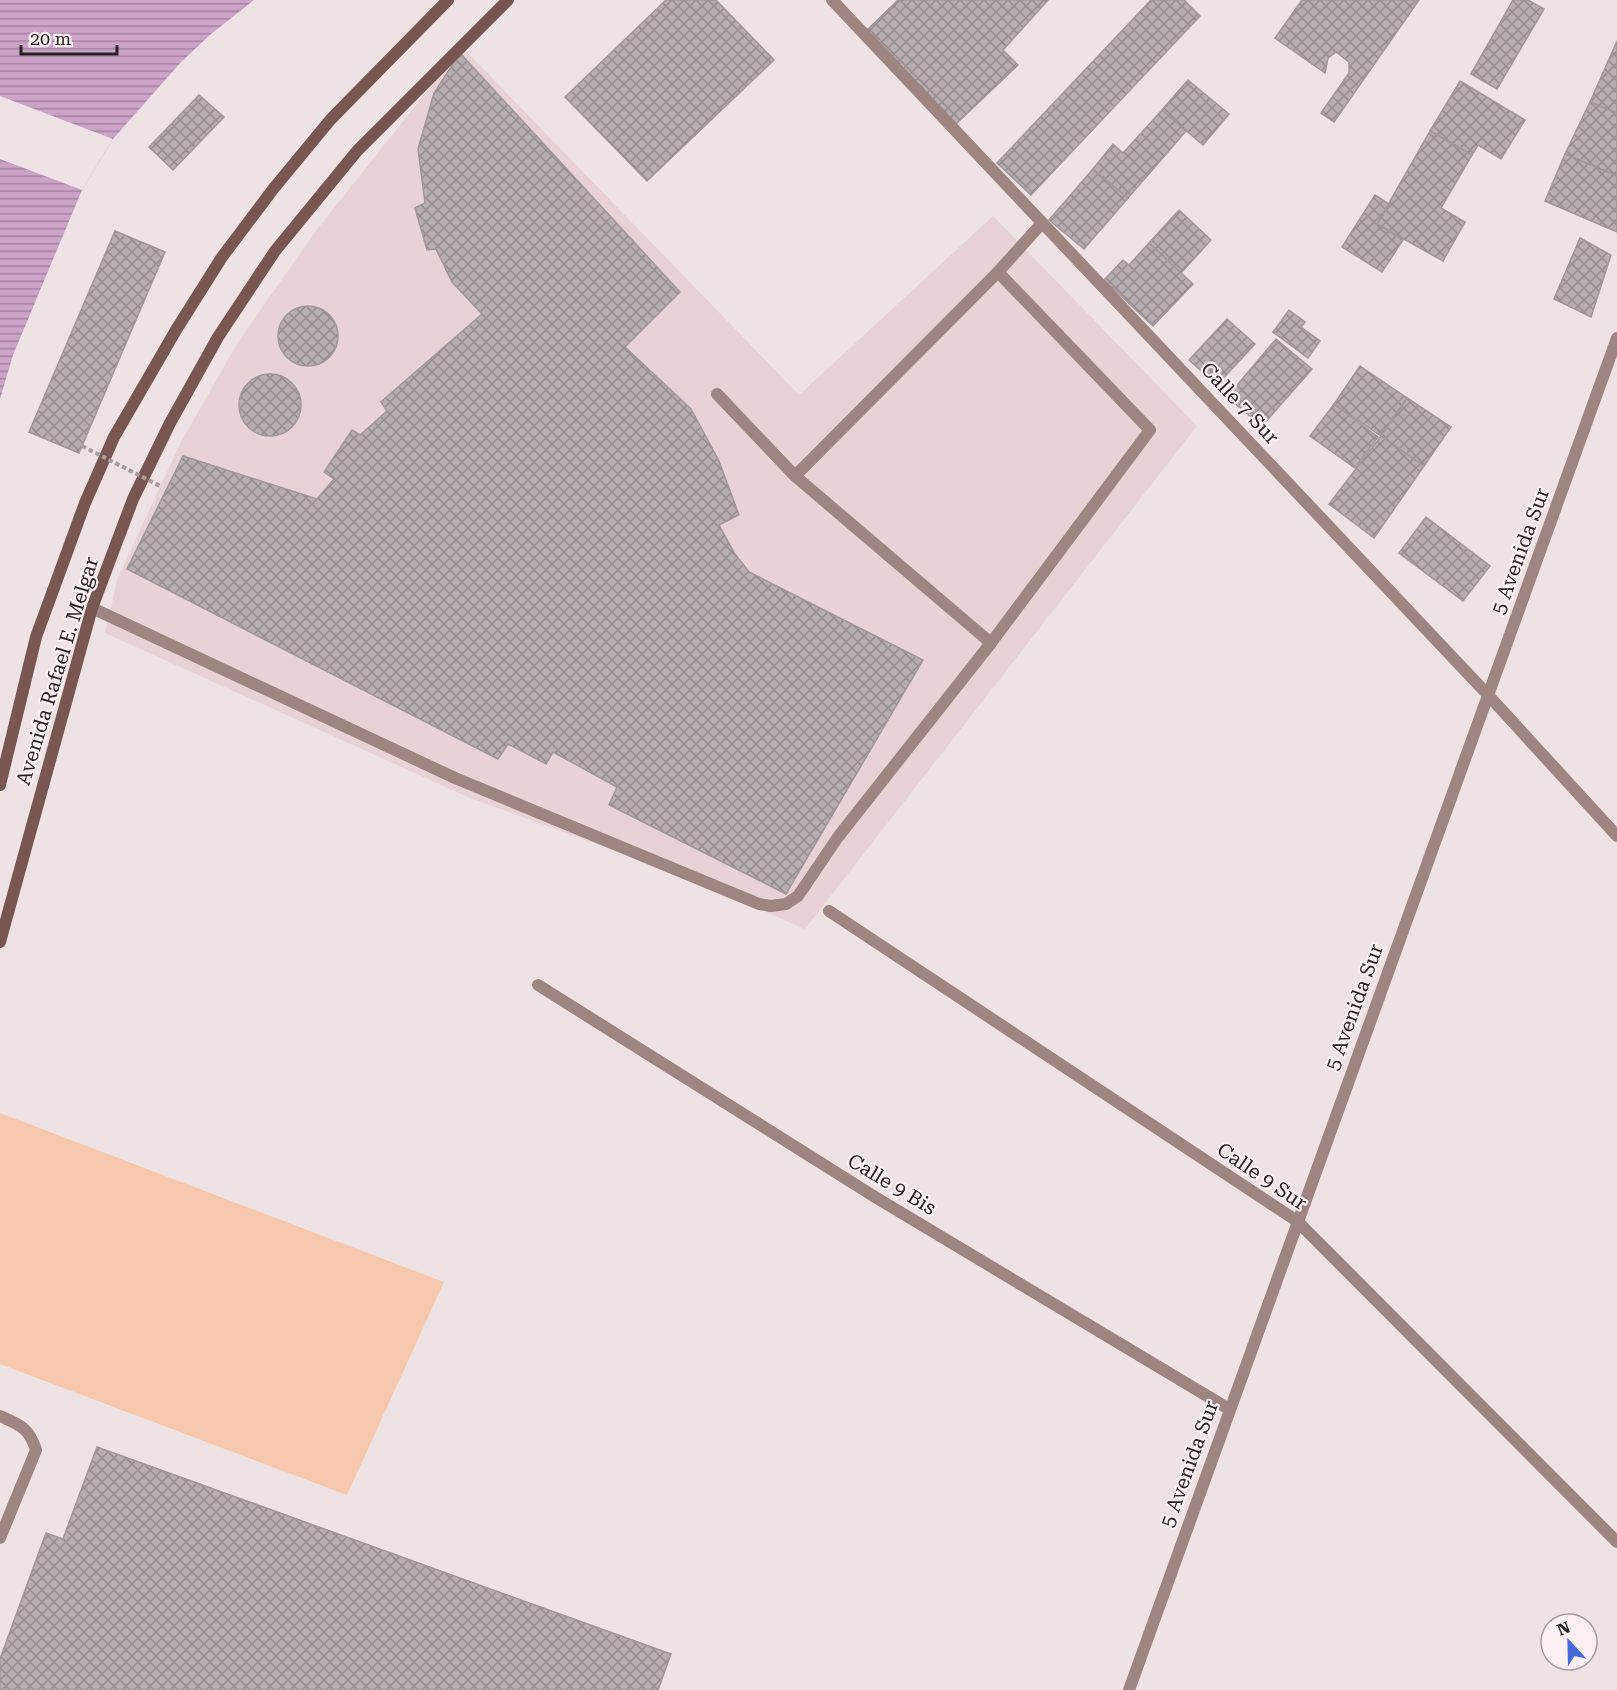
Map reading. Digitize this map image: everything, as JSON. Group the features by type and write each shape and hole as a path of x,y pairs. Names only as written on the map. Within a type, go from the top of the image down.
{"main road":[{"name":"Avenida Rafael E. Melgar","path":"0,785 36,637 85,503 114,437 176,330 222,257 274,188 331,119 448,0"},
{"name":"Avenida Rafael E. Melgar","path":"0,942 92,608 133,499 170,423 218,337 275,251 357,151 508,0"}],"street":[{"name":"Calle 7 Sur","path":"832,0 1489,696 1617,836"},
{"path":"795,476 998,272 1042,223"},
{"path":"92,608 455,778 759,904 771,906 786,904 798,896 838,837 991,644 1150,430 998,272"},
{"name":"5 Avenida Sur","path":"1129,1690 1617,338"},
{"path":"717,394 795,476 991,644"},
{"name":"Calle 9 Sur","path":"829,911 1297,1221 1617,1542"},
{"name":"Calle 9 Bis","path":"538,985 875,1197 1229,1409"},
{"path":"0,1416 25,1428 36,1450 0,1538"}],"path":[{"path":"81,446 160,486"}],"shaded area":[{"path":"0,0 254,0 211,34 181,62 113,139 82,190 13,355 0,399"},
{"path":"462,47 799,395 993,216 1197,426 805,929 684,876 470,798 105,633 118,577 181,442 238,342 315,232"},
{"path":"0,1113 444,1282 347,1495 0,1364"}],"pier":[{"path":"0,96 113,139 82,190 0,159"}],"building":[{"path":"666,0 716,0 774,60 647,181 565,97"},
{"path":"898,0 1048,0 1003,50 1018,65 956,124 866,31"},
{"path":"1151,0 1184,0 1200,16 1031,195 997,163"},
{"path":"1302,0 1419,0 1334,122 1321,113 1349,73 1349,62 1336,52 1328,58 1325,73 1275,38"},
{"path":"1513,0 1528,0 1544,9 1497,89 1471,74"},
{"path":"1617,41 1617,113 1590,102"},
{"path":"460,53 680,292 625,347 691,409 719,461 739,515 719,525 735,554 749,572 923,660 786,894 609,805 617,787 553,752 546,764 508,744 498,759 127,569 183,456 317,499 334,479 324,472 352,430 360,435 387,411 381,402 482,314 452,282 436,249 427,250 415,208 425,203 418,149 434,93"},
{"path":"1188,80 1229,114 1203,145 1162,110"},
{"path":"1460,81 1525,120 1501,159 1478,145 1472,155 1430,131"},
{"path":"199,95 224,117 173,170 149,147"},
{"path":"1590,102 1617,113 1617,176 1565,154"},
{"path":"1162,110 1186,131 1128,198 1093,169 1113,144 1123,153"},
{"path":"1430,131 1472,155 1441,208 1465,222 1443,261 1377,224"},
{"path":"1565,154 1617,176 1617,232 1545,201"},
{"path":"1093,169 1128,198 1084,249 1049,220"},
{"path":"1375,195 1389,204 1377,224 1403,240 1382,272 1342,247"},
{"path":"1179,210 1211,240 1181,273 1149,243"},
{"path":"115,231 165,252 79,453 29,432"},
{"path":"1580,238 1611,255 1591,317 1554,299"},
{"path":"1149,243 1193,284 1153,326 1104,280 1123,260 1129,265"},
{"path":"308,306 325,311 333,319 338,336 333,353 325,361 308,366 291,361 283,353 278,336 283,319 291,311"},
{"path":"1289,310 1305,322 1301,327 1320,341 1308,358 1273,332"},
{"path":"1227,319 1255,344 1217,385 1189,360"},
{"path":"1276,339 1312,369 1262,426 1227,397"},
{"path":"1360,366 1407,398 1381,436 1334,404"},
{"path":"264,374 276,374 292,383 299,393 301,405 299,417 292,427 276,436 264,436 253,431 244,422 239,411 239,399 244,388 253,379"},
{"path":"1407,398 1451,427 1424,466 1381,436"},
{"path":"1334,404 1378,437 1355,468 1310,436"},
{"path":"1381,436 1424,466 1374,538 1329,504"},
{"path":"1426,517 1490,566 1463,601 1399,553"},
{"path":"97,1447 671,1654 658,1690 0,1690 0,1659 46,1533 63,1539"}]}
